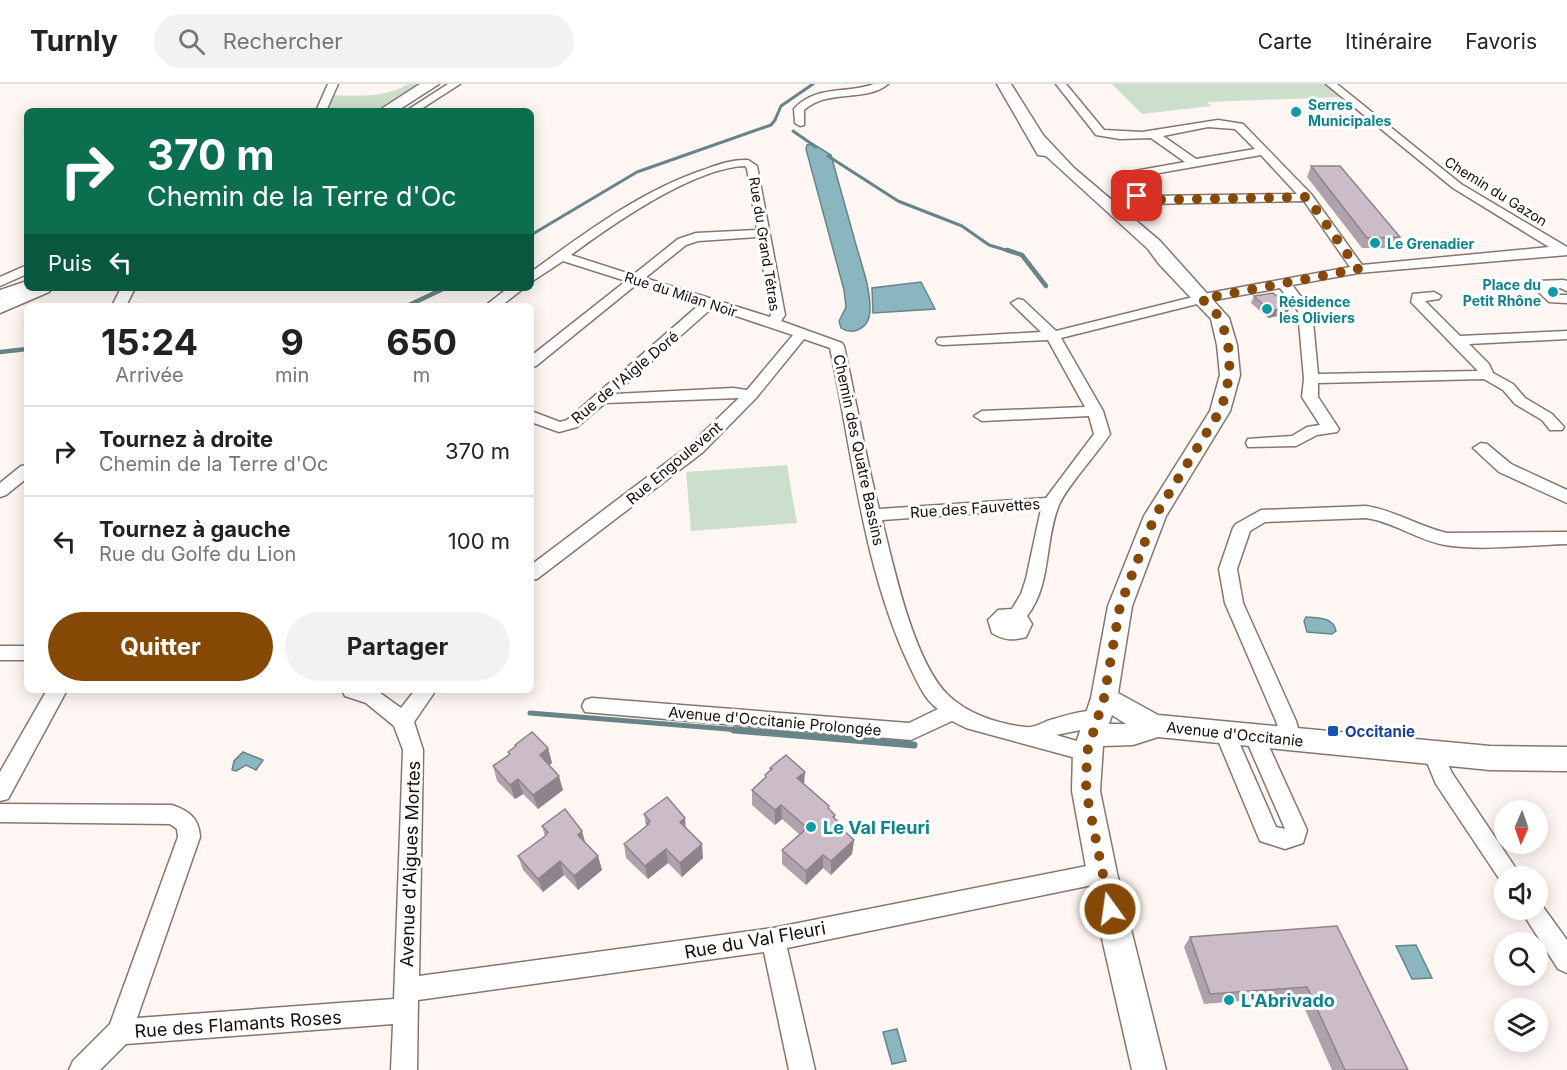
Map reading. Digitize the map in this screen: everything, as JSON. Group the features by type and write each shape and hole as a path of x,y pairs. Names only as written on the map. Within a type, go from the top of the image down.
{"main road":[{"path":"391,108 431,84"},
{"path":"0,307 35,291"}],"street":[{"path":"322,108 333,84"},
{"path":"416,108 455,84"},
{"path":"800,123 800,109 820,95 861,90 883,84"},
{"path":"1004,84 1013,91 1037,138 1050,156 1087,187 1158,257 1165,260 1220,318 1227,345 1230,375 1220,411 1155,516 1120,606 1096,726 1086,791 1102,873 1149,1070"},
{"path":"1061,84 1100,133 1153,134 1189,127 1230,124 1239,126 1307,197 1358,269"},
{"name":"Chemin du Gazon","path":"1331,84 1457,186 1566,251"},
{"path":"1153,134 1194,163"},
{"path":"1264,151 1122,176 1119,180 1137,196 1147,200 1307,197"},
{"name":"Rue du Grand Tétras","path":"534,276 611,220 666,189 697,175 738,163 748,163 753,168 778,315 773,323"},
{"path":"534,361 682,242 696,237 764,233"},
{"path":"942,341 1053,336 1202,299 1358,269 1566,251"},
{"name":"Rue du Milan Noir","path":"561,256 773,323 801,334"},
{"path":"0,282 24,270"},
{"path":"1254,443 1296,441 1313,430 1331,429 1310,397 1311,379 1305,311 1282,283"},
{"path":"1567,287 1563,284 1538,285 1554,300 1567,299"},
{"path":"0,295 24,286"},
{"path":"496,303 513,291"},
{"path":"1434,296 1418,297 1418,302 1484,367 1487,375"},
{"name":"Rue de l'Aigle Doré","path":"534,417 559,427 572,424 710,303"},
{"name":"Rue des Fauvettes","path":"872,515 1051,503 1102,434 1095,411 1053,336 1018,303"},
{"name":"Chemin des Quatre Bassins","path":"801,334 831,342 838,348 854,425 858,460 894,604 908,642 930,688 953,711 973,722 1026,737 1096,726"},
{"name":"Rue Engoulevent","path":"534,572 697,448 751,395 801,334"},
{"path":"1458,340 1567,335"},
{"path":"1311,379 1487,375 1508,387 1520,401 1546,417 1556,428"},
{"path":"604,398 627,399 733,393 751,395"},
{"path":"981,416 1095,411"},
{"path":"1481,448 1505,468 1567,497"},
{"path":"0,491 24,472"},
{"path":"1016,617 1023,610 1038,568 1051,503"},
{"path":"1292,739 1234,603 1228,569 1242,528 1262,516 1366,512 1386,515 1425,534 1447,538 1507,540 1567,538"},
{"path":"0,653 24,653"},
{"path":"0,792 55,693"},
{"path":"361,693 373,697 403,721 424,693"},
{"name":"Avenue d'Occitanie Prolongée","path":"592,706 911,732 953,711"},
{"name":"Avenue d'Aigues Mortes","path":"403,721 413,750 404,1070"},
{"path":"1026,737 1064,724 1096,726"},
{"name":"Avenue d'Occitanie","path":"1096,726 1112,735 1145,732 1154,726"},
{"name":"Avenue d'Occitanie","path":"1096,726 1154,726 1490,758 1567,759"},
{"path":"1225,733 1268,834 1280,840 1289,840 1295,836 1296,830 1254,735"},
{"path":"1433,753 1444,778 1503,866"},
{"name":"Rue des Flamants Roses","path":"0,813 172,815 183,819 189,826 189,837 120,1032 406,1001"},
{"name":"Rue du Val Fleuri","path":"406,1001 773,939 1102,873"},
{"path":"1540,920 1567,960"},
{"path":"773,939 802,1070"},
{"path":"82,1070 120,1032"}],"green space":[{"path":"408,84 418,84 379,108 324,108 331,95 361,96 399,89"},
{"path":"1112,84 1325,84 1342,97 1207,102 1211,106 1142,114"},
{"path":"787,465 797,523 691,531 686,472"}],"water":[{"path":"813,144 831,155 868,287 869,318 864,326 855,331 841,328 839,321 846,307 844,290 806,149 807,145"},
{"path":"921,282 935,309 873,313 872,288"},
{"path":"1306,617 1329,621 1336,631 1332,634 1307,632 1304,621"},
{"path":"243,752 263,760 256,770 246,765 236,771 232,770 234,761"},
{"path":"1416,945 1432,978 1412,979 1396,946"},
{"path":"897,1029 906,1061 892,1064 883,1032"}],"building":[{"path":"1311,166 1340,166 1400,237 1367,238"},
{"path":"1273,293 1290,307 1270,311 1254,296"},
{"path":"532,732 548,748 540,755 559,776 533,795 518,779 510,785 493,766 510,754 508,752 515,745"},
{"name":"Le Val Fleuri","path":"786,755 805,772 797,778 829,806 828,808 835,815 833,817 841,824 839,826 854,840 831,861 823,855 806,871 782,850 805,830 805,826 781,805 775,810 752,790 766,777 765,775 772,769 770,768"},
{"path":"667,797 685,818 680,822 702,844 680,863 666,849 645,866 624,844 649,824 647,823 650,821 644,814"},
{"path":"565,809 582,831 578,835 598,856 574,876 560,861 538,879 518,856 545,836 548,832 542,826"},
{"name":"L'Abrivado","path":"1337,926 1408,1070 1345,1070 1307,987 1210,994 1190,937"}],"waterway":[{"path":"534,233 637,172 771,125 781,106 813,84"},
{"path":"793,131 816,147"},
{"path":"828,156 898,201 962,226 989,245 1012,252"},
{"path":"1007,250 1022,255 1046,286"},
{"path":"413,303 439,291"},
{"path":"0,352 24,349"},
{"path":"530,713 752,731"},
{"path":"734,730 914,745"}],"place":[{"name":"Serres Municipales","path":"1296,112"},
{"name":"Le Grenadier","path":"1375,243"},
{"name":"Place du Petit Rhône","path":"1553,292"},
{"name":"Résidence les Oliviers","path":"1267,309"},
{"name":"Occitanie","path":"1333,731"},
{"name":"Le Val Fleuri","path":"811,827"},
{"name":"L'Abrivado","path":"1229,1000"}],"route":[{"path":"1110,909 1086,791 1087,752 1104,698 1120,606 1155,516 1220,411 1225,397 1230,375 1227,345 1220,318 1202,299 1358,269 1349,253 1307,197 1147,200 1137,196"}]}
